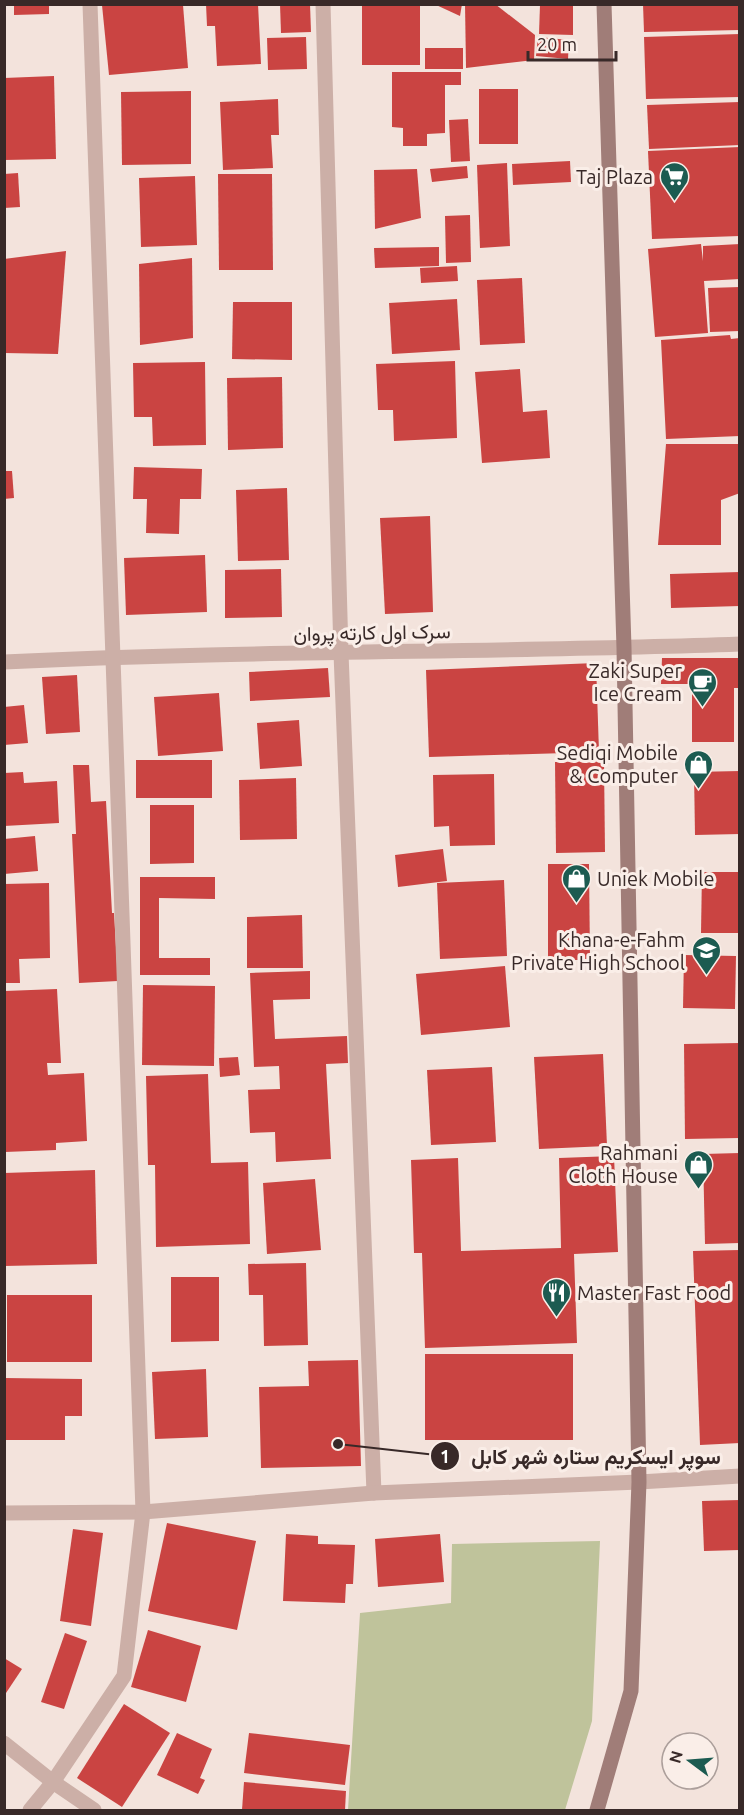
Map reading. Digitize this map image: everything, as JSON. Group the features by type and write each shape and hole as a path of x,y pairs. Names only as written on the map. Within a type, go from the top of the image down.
{"main road":[{"path":"597,1810 631,1691 639,1482 624,648 604,4"}],"street":[{"path":"30,1810 53,1782 124,1676 143,1512 90,4"},
{"path":"323,4 341,653 374,1493"},
{"name":"سرک اول کارته پروان","path":"4,662 112,657 740,644"},
{"path":"4,1513 143,1512 374,1493 740,1476"},
{"path":"4,1743 53,1782 94,1810"}],"green space":[{"path":"600,1541 592,1721 565,1810 348,1810 360,1613 451,1603 452,1544"}],"building":[{"path":"14,4 49,4 49,14 14,15"},
{"path":"206,4 258,4 261,64 217,66 215,26 207,26"},
{"path":"280,4 310,4 311,32 281,33"},
{"path":"362,4 420,4 420,65 362,65"},
{"path":"434,4 462,4 460,16"},
{"path":"465,4 495,4 535,35 534,60 466,68"},
{"path":"643,4 740,4 740,30 644,32"},
{"path":"102,5 183,5 188,68 109,75"},
{"path":"540,5 573,5 573,35 539,34"},
{"path":"740,34 740,97 646,99 644,37"},
{"path":"306,37 307,69 268,70 267,38"},
{"path":"538,37 569,40 568,59 536,56"},
{"path":"425,48 463,48 463,69 425,69"},
{"path":"392,72 461,72 461,85 445,85 445,133 427,134 427,146 403,146 403,128 392,127"},
{"path":"54,76 56,159 4,160 4,78"},
{"path":"479,89 518,89 518,144 479,144"},
{"path":"191,91 191,164 122,165 121,92"},
{"path":"278,99 279,135 271,135 273,168 223,170 220,102"},
{"path":"740,102 740,145 649,149 647,105"},
{"path":"468,119 470,161 451,162 449,120"},
{"path":"740,147 740,236 652,239 648,151"},
{"path":"570,161 571,182 513,185 512,164"},
{"path":"507,163 510,246 480,248 477,165"},
{"path":"467,166 468,178 432,182 430,169"},
{"path":"417,169 421,218 375,229 374,170"},
{"path":"18,173 20,207 4,208 4,174"},
{"path":"218,174 272,174 273,270 219,270"},
{"path":"195,176 197,245 141,247 139,178"},
{"path":"470,215 471,262 446,263 445,216"},
{"path":"701,244 703,261 703,246 740,244 740,279 704,281 708,333 655,337 648,249"},
{"path":"439,247 439,266 375,268 374,248"},
{"path":"66,251 58,354 4,353 4,259"},
{"path":"192,258 193,338 140,345 139,264"},
{"path":"457,266 458,281 421,283 420,268"},
{"path":"522,278 525,343 480,345 477,280"},
{"path":"740,287 740,331 710,332 708,288"},
{"path":"457,299 460,350 392,354 389,303"},
{"path":"233,302 292,302 292,360 232,359"},
{"path":"730,335 731,339 740,338 740,436 666,439 661,340"},
{"path":"455,361 457,438 394,441 393,410 378,410 376,364"},
{"path":"205,362 206,445 153,446 152,417 134,417 133,363"},
{"path":"520,369 523,412 547,410 550,458 482,463 475,372"},
{"path":"282,377 283,448 228,450 227,378"},
{"path":"666,444 740,444 740,493 721,500 721,545 658,545"},
{"path":"134,467 202,469 201,499 180,499 179,534 146,533 147,499 133,499"},
{"path":"4,471 12,471 14,498 4,499"},
{"path":"287,488 289,560 238,561 236,490"},
{"path":"430,516 433,612 385,614 380,518"},
{"path":"205,555 207,612 126,615 124,558"},
{"path":"281,569 282,617 225,618 225,570"},
{"path":"740,572 740,606 671,608 670,574"},
{"path":"662,658 740,658 740,688 734,688 734,742 692,742 692,684 661,684"},
{"path":"596,663 599,752 429,757 426,670"},
{"path":"328,668 330,697 250,701 249,672"},
{"path":"77,675 80,732 46,734 42,677"},
{"path":"219,693 223,751 158,756 154,697"},
{"path":"24,705 28,743 4,745 4,707"},
{"path":"299,720 302,766 260,769 257,723"},
{"path":"136,760 212,760 212,798 136,798"},
{"path":"604,761 605,852 556,853 555,762"},
{"path":"73,765 89,765 91,802 106,801 118,981 79,983 72,834 76,834"},
{"path":"740,771 740,834 695,835 694,772"},
{"path":"23,772 24,783 57,781 59,823 4,826 4,773"},
{"path":"494,774 495,845 450,846 449,826 434,827 433,775"},
{"path":"296,778 297,839 240,840 239,780"},
{"path":"150,805 194,805 194,863 150,864"},
{"path":"35,836 38,871 4,874 4,839"},
{"path":"443,849 447,881 398,887 395,855"},
{"path":"548,864 589,864 590,960 548,960"},
{"path":"702,872 740,872 740,933 701,933"},
{"path":"140,877 215,877 215,899 159,898 159,958 210,958 210,975 140,975"},
{"path":"504,880 507,956 440,959 437,883"},
{"path":"49,883 50,958 19,959 20,983 4,983 4,884"},
{"path":"302,915 303,968 247,968 247,917"},
{"path":"684,955 736,956 735,1009 683,1008"},
{"path":"505,966 510,1027 421,1035 416,974"},
{"path":"310,971 310,999 273,1000 275,1039 347,1036 348,1063 326,1064 331,1159 276,1162 275,1132 250,1133 248,1090 280,1089 279,1066 254,1067 250,973"},
{"path":"143,985 215,986 214,1066 142,1065"},
{"path":"57,989 61,1063 47,1063 48,1075 84,1073 87,1141 56,1143 56,1150 5,1152 5,991"},
{"path":"740,1043 740,1138 685,1139 684,1044"},
{"path":"603,1054 607,1146 539,1149 534,1057"},
{"path":"238,1057 240,1075 220,1077 219,1058"},
{"path":"492,1067 496,1142 431,1145 427,1070"},
{"path":"208,1074 211,1163 248,1162 250,1244 156,1247 155,1165 148,1165 146,1076"},
{"path":"740,1153 740,1243 705,1244 703,1154"},
{"path":"614,1156 618,1252 574,1254 577,1343 425,1348 422,1253 414,1253 411,1160 458,1158 461,1251 561,1248 559,1158"},
{"path":"95,1170 97,1264 4,1266 4,1173"},
{"path":"315,1179 321,1250 267,1254 263,1183"},
{"path":"740,1250 740,1443 700,1445 693,1251"},
{"path":"306,1263 308,1345 264,1346 263,1295 249,1295 248,1264"},
{"path":"171,1277 219,1277 219,1341 171,1342"},
{"path":"7,1295 92,1295 92,1362 7,1362"},
{"path":"425,1354 573,1354 573,1440 425,1440"},
{"path":"358,1360 361,1466 261,1468 259,1387 309,1386 308,1361"},
{"path":"206,1369 208,1437 155,1439 152,1372"},
{"path":"4,1378 82,1379 82,1416 65,1416 65,1440 4,1440"},
{"path":"740,1500 740,1550 704,1551 702,1501"},
{"path":"167,1523 256,1541 237,1630 148,1611"},
{"path":"73,1529 103,1533 91,1626 60,1621"},
{"path":"286,1534 318,1536 318,1544 355,1545 353,1584 346,1584 345,1603 283,1601"},
{"path":"440,1534 444,1582 378,1587 375,1539"},
{"path":"148,1630 201,1646 186,1702 131,1687"},
{"path":"65,1633 87,1641 64,1709 41,1702"},
{"path":"4,1658 22,1669 4,1696"},
{"path":"124,1704 170,1733 122,1807 77,1778"},
{"path":"177,1733 212,1749 200,1778 205,1780 198,1794 157,1775"},
{"path":"249,1733 350,1745 345,1785 244,1773"},
{"path":"244,1782 346,1791 345,1810 242,1810"}],"place":[{"name":"Taj Plaza","path":"674,202"},
{"name":"Zaki Super Ice Cream","path":"703,708"},
{"name":"Sediqi Mobile & Computer","path":"699,790"},
{"name":"Uniek Mobile","path":"576,904"},
{"name":"Khana-e-Fahm Private High School","path":"706,976"},
{"name":"Rahmani Cloth House","path":"699,1190"},
{"name":"Master Fast Food","path":"556,1318"},
{"name":"سوپر ایسکریم ستاره شهر کابل","path":"338,1444"}]}
